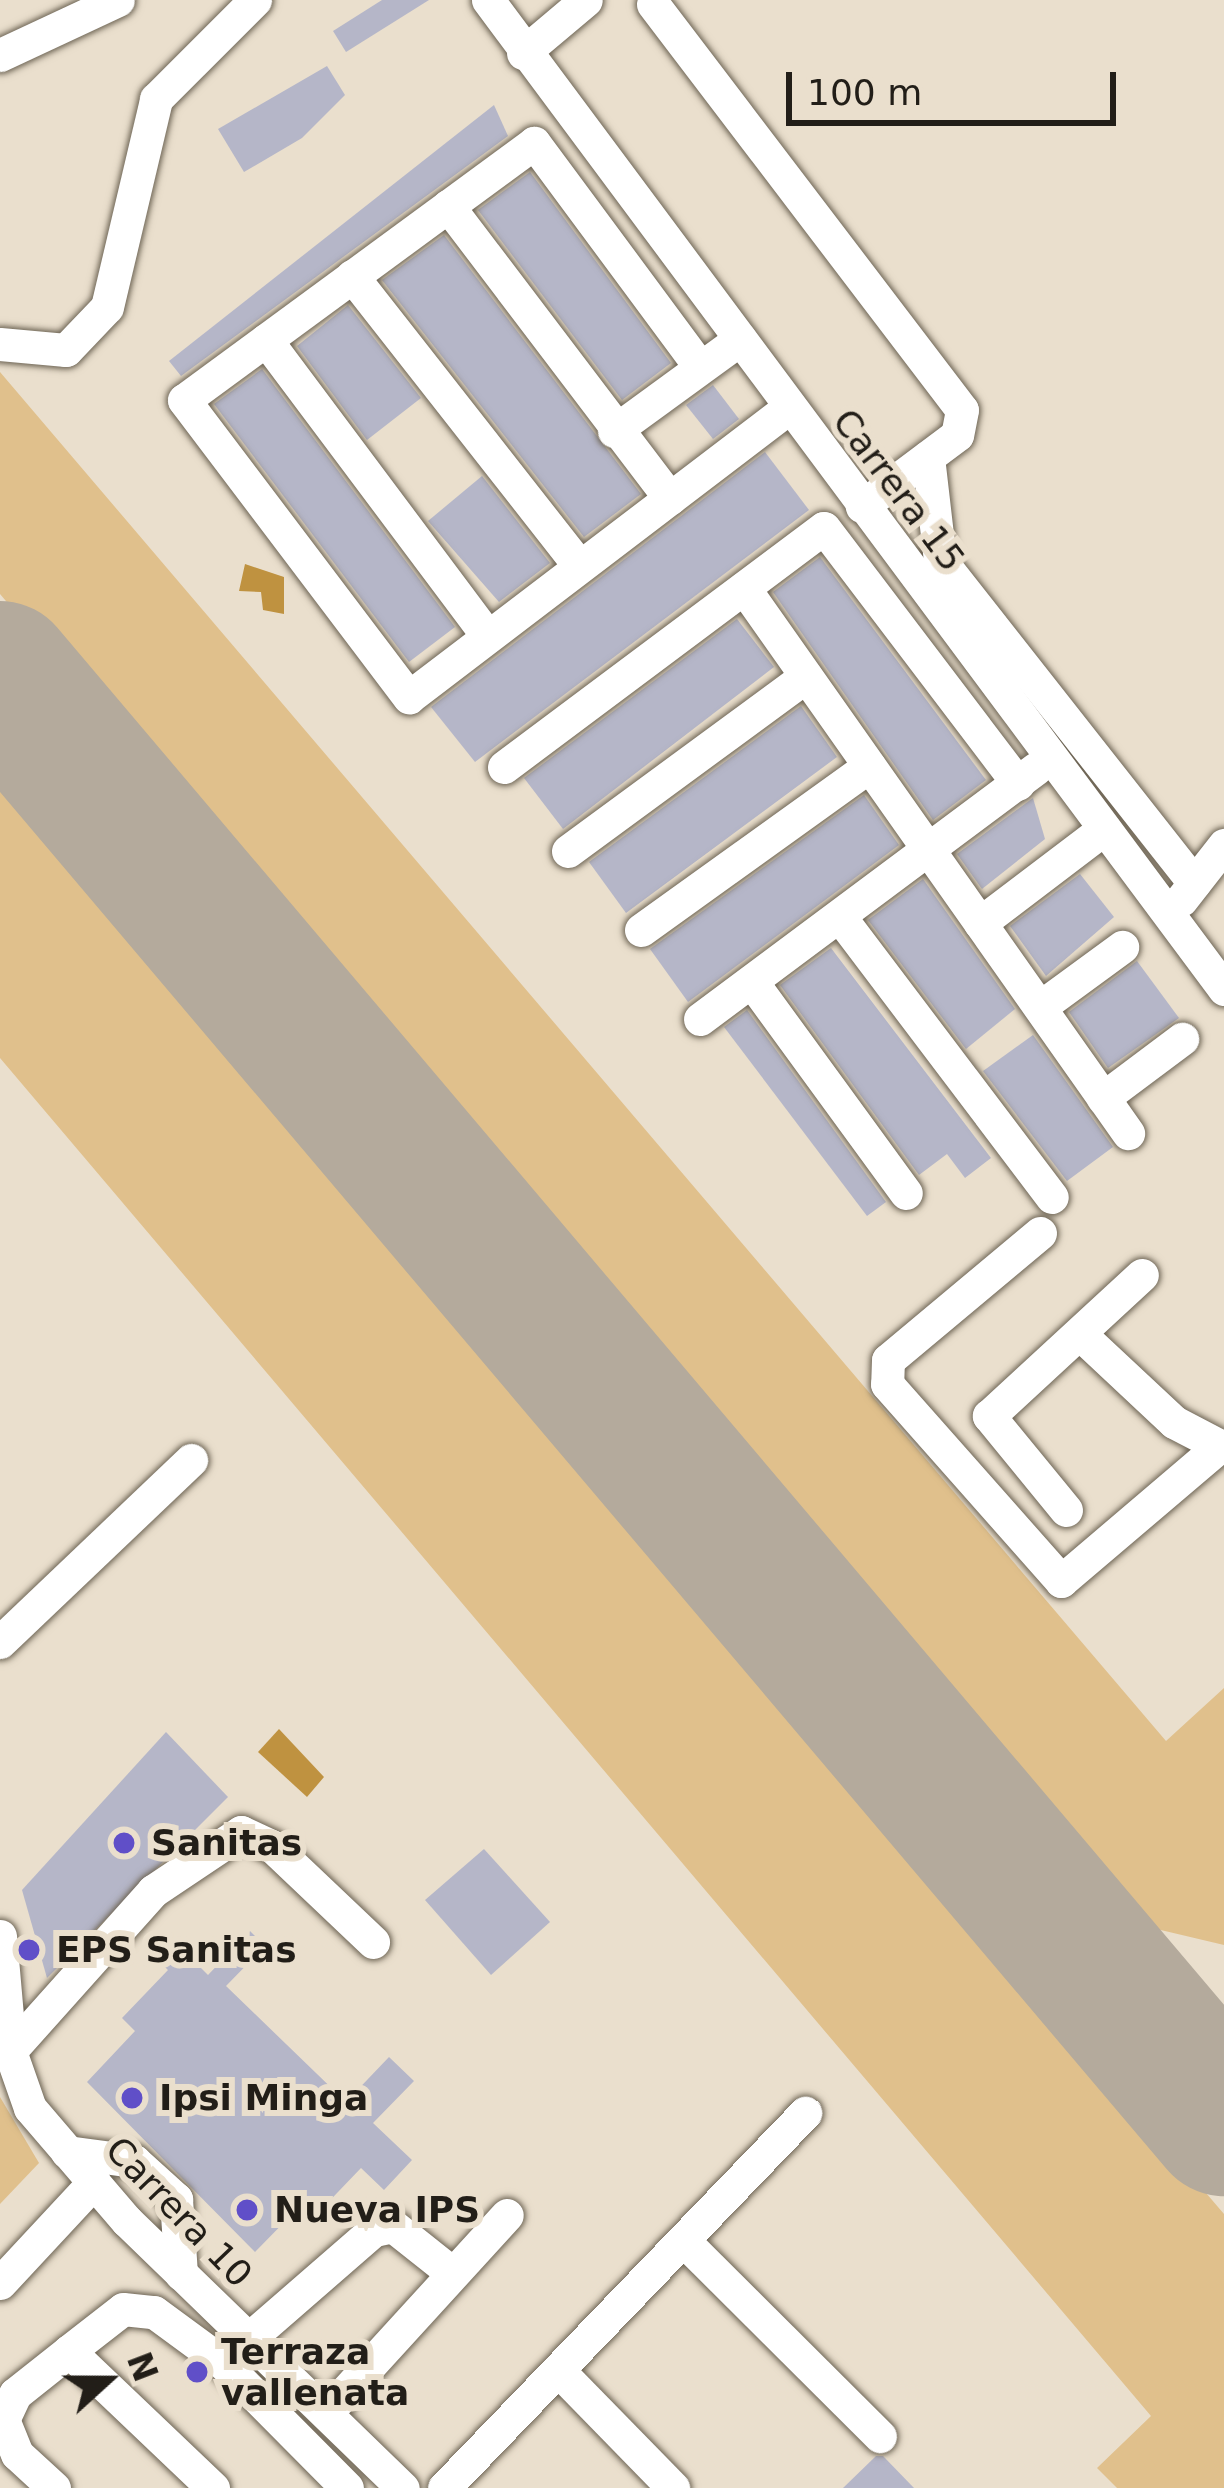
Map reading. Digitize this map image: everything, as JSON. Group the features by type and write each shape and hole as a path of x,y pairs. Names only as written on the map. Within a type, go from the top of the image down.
{"street":[{"path":"0,56 118,0"},
{"path":"0,344 66,350 107,308 156,99 255,0"},
{"path":"506,20 586,0"},
{"path":"653,4 959,403 957,435 862,506"},
{"name":"Carrera 15","path":"506,20 1224,989"},
{"path":"700,367 534,143 184,400 409,697 790,407"},
{"path":"448,206 670,499"},
{"path":"352,276 578,564"},
{"path":"614,431 740,339"},
{"path":"266,340 487,635"},
{"path":"928,457 940,560 1195,883"},
{"path":"504,767 824,528 1018,784"},
{"path":"744,588 1128,1133"},
{"path":"568,851 806,676"},
{"path":"700,1019 1051,758"},
{"path":"641,930 869,766"},
{"path":"980,923 1105,829"},
{"path":"1169,916 1224,845"},
{"path":"840,917 1052,1197"},
{"path":"1040,1007 1122,947"},
{"path":"752,982 906,1193"},
{"path":"1103,1098 1182,1039"},
{"path":"1040,1233 889,1360 887,1384 1061,1581 1221,1448 1080,1334"},
{"path":"1066,1510 988,1416 1142,1275"},
{"path":"0,1642 191,1460"},
{"path":"10,2050 153,1891 242,1832 273,1847 373,1942"},
{"name":"Carrera 10","path":"0,1936 10,2050 30,2108 181,2274 400,2487"},
{"path":"444,2488 805,2113"},
{"path":"68,2152 134,2161 176,2199 181,2274"},
{"path":"0,2283 94,2182"},
{"path":"326,2414 507,2215"},
{"path":"222,2362 374,2230 393,2226 452,2273"},
{"path":"682,2240 880,2436"},
{"path":"54,2488 17,2454 3,2420 15,2394 123,2309 154,2312 222,2362 347,2488"},
{"path":"69,2351 213,2488"},
{"path":"558,2370 673,2488"}],"shaded area":[{"path":"0,372 1166,1741 1224,1688 1224,1945 1127,1922 0,594"},
{"path":"245,564 284,577 284,614 263,610 261,592 239,591"},
{"path":"0,783 1224,2214 1224,2488 1117,2488 1097,2468 1151,2416 0,1058"},
{"path":"279,1729 324,1777 307,1797 258,1752"},
{"path":"0,2097 39,2163 0,2204"}],"building":[{"path":"382,0 429,0 346,52 333,31"},
{"path":"327,66 345,95 302,138 244,172 218,129"},
{"path":"494,105 508,136 181,376 169,361"},
{"path":"530,172 671,363 622,400 478,210"},
{"path":"444,235 641,494 584,537 382,280"},
{"path":"348,305 421,398 367,440 297,346"},
{"path":"262,369 455,627 409,662 214,404"},
{"path":"713,385 739,419 713,439 686,405"},
{"path":"765,452 809,510 475,762 431,707"},
{"path":"482,476 550,563 499,602 428,521"},
{"path":"820,557 986,780 933,820 773,592"},
{"path":"737,619 774,667 563,829 524,778"},
{"path":"801,706 837,757 626,913 589,862"},
{"path":"864,795 899,845 688,1002 650,949"},
{"path":"1033,798 1045,839 982,889 957,854"},
{"path":"1080,874 1114,917 1046,976 1010,926"},
{"path":"923,879 1015,1009 966,1049 868,920"},
{"path":"831,948 991,1158 965,1178 947,1154 919,1175 780,985"},
{"path":"1137,961 1179,1018 1108,1068 1069,1012"},
{"path":"747,1010 886,1202 867,1216 724,1027"},
{"path":"1033,1035 1113,1147 1067,1181 983,1071"},
{"name":"Sanitas","path":"166,1732 228,1797 47,1978 22,1890"},
{"path":"484,1849 550,1922 491,1975 425,1900"},
{"name":"Nueva IPS","path":"250,1931 265,1946 226,1986 346,2102 389,2057 414,2081 373,2123 412,2160 384,2190 361,2168 314,2217 301,2205 255,2252 87,2082 135,2031 122,2018 168,1970 155,1957 172,1939 208,1975"},
{"path":"876,2456 883,2456 914,2488 843,2488"}],"runway":[{"path":"0,676 1224,2121"}],"place":[{"name":"Sanitas","path":"124,1843"},
{"name":"EPS Sanitas","path":"29,1950"},
{"name":"Ipsi Minga","path":"132,2098"},
{"name":"Nueva IPS","path":"247,2210"},
{"name":"Terraza vallenata","path":"197,2372"}]}
